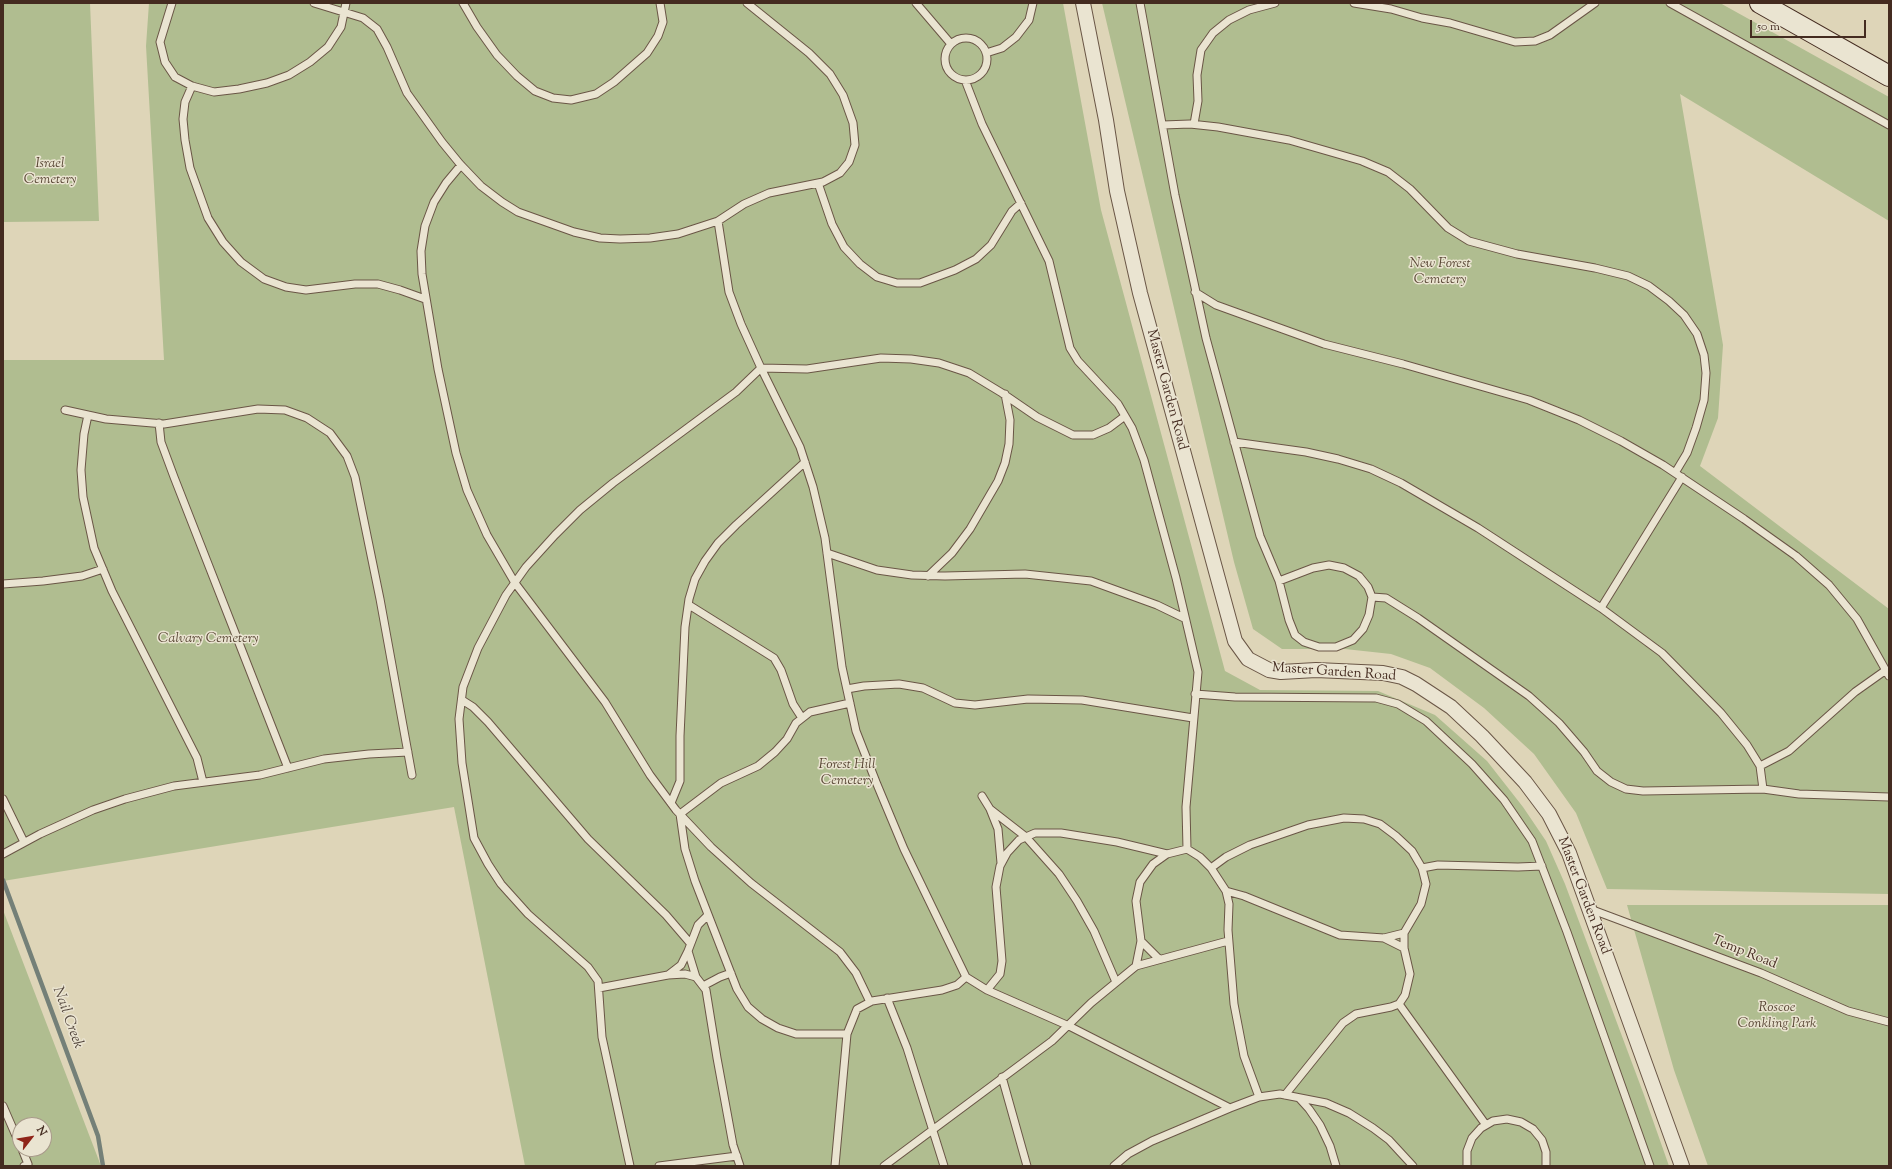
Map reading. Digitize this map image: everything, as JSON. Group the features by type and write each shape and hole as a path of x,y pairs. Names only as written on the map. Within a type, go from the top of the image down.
{"street":[{"name":"Master Garden Road","path":"1082,3 1106,120 1117,191 1140,293 1235,641 1248,659 1269,670 1281,672 1316,670 1389,674 1402,677 1416,684 1450,707 1482,736 1525,782 1549,814 1569,853 1682,1166"},
{"path":"1760,3 1889,76"}],"lane":[{"path":"172,3 160,42 165,62 175,77 192,86 214,92 239,89 267,83 289,75 310,62 328,47 341,27 346,3"},
{"path":"314,3 363,18 377,29 387,47 407,93 426,121 461,165 482,186 518,212 544,223 600,238 642,238 678,234 718,221 744,204 769,193 824,182 840,173 849,162 855,145 853,123 843,95 830,74 809,53 747,3"},
{"path":"463,3 477,27 497,55 517,76 535,91 553,98 571,100 596,94 614,82 647,53 658,36 663,22 660,3"},
{"path":"916,3 952,44"},
{"path":"986,53 1002,48 1016,37 1028,20 1033,3"},
{"path":"1140,3 1175,195 1206,338 1260,536 1279,581 1289,620 1295,635 1304,642 1319,647 1336,647 1353,640 1363,629 1369,615 1372,598 1368,587 1359,576 1344,568 1329,565 1313,568 1279,581"},
{"path":"1194,124 1198,101 1197,75 1201,50 1213,33 1229,20 1249,10 1275,3"},
{"path":"1356,3 1450,24 1515,42 1535,41 1550,35 1595,3"},
{"path":"1670,3 1889,125"},
{"path":"965,38 978,42 986,53 986,67 978,77 965,80 952,76 945,64 947,50 952,44 965,38"},
{"path":"965,80 982,124 1049,261 1070,348 1078,361 1118,404 1132,428 1144,460 1174,571 1198,672 1186,807 1187,849"},
{"path":"192,86 185,102 184,119 185,140 190,168 208,218 224,242 241,262 264,279 286,287 306,290 354,284 378,284 425,299"},
{"path":"1163,125 1194,124 1289,140 1362,161 1388,172 1410,189 1448,228 1469,240 1517,254 1595,268 1628,276 1649,286 1669,300 1684,315 1697,334 1704,355 1706,373 1704,400 1696,428 1678,475 1601,608"},
{"path":"461,165 446,183 434,202 425,226 421,250 425,299 448,419 465,482 487,535 515,583 605,702 650,775 680,814 711,847 751,883 840,952 856,973 870,1002"},
{"path":"818,183 832,224 844,247 860,264 877,277 897,283 920,283 955,270 976,259 991,245 1012,211 1021,203"},
{"path":"718,221 729,292 741,324 761,368 800,447 813,487 827,553 842,667 856,731 904,849 966,977 987,990 1069,1026 1230,1108"},
{"path":"1195,292 1216,305 1324,344 1403,364 1529,400 1580,420 1621,441 1678,475 1796,556 1829,585 1857,618 1887,673 1855,692 1789,751 1760,766"},
{"path":"630,1166 602,1037 598,981 588,967 528,914 501,884 474,838 462,763 459,719 464,687 478,648 506,595 555,535 580,510 613,483 736,392 761,368 807,369 881,358 912,359 939,363 969,373 1005,394 1043,421 1073,435 1093,435 1109,428 1125,416"},
{"path":"928,576 952,553 970,529 998,481 1005,463 1009,444 1010,420 1005,394"},
{"path":"66,410 106,419 159,424 258,409 285,410 306,418 330,433 347,456 355,477 380,599 412,775"},
{"path":"88,415 83,441 81,470 82,497 94,548 112,591 197,758 203,782"},
{"path":"159,424 161,442 174,477 288,768"},
{"path":"1234,442 1306,452 1338,459 1371,469 1401,482 1478,528 1601,608 1662,653 1725,718 1747,745 1760,766 1763,789"},
{"path":"671,803 680,781 682,674 689,605 695,579 705,561 718,543 805,462"},
{"path":"827,553 878,570 928,576 1024,574 1091,581 1151,602 1184,618"},
{"path":"3,584 82,576 103,569"},
{"path":"1372,598 1386,598 1412,614 1529,696 1559,723 1584,752 1597,771 1611,782 1626,789 1643,791 1763,789 1799,794 1889,797"},
{"path":"689,605 774,658 781,670 793,704 802,718"},
{"path":"847,689 864,686 899,684 923,688 955,703 975,705 1028,699 1082,700 1193,718"},
{"path":"1195,694 1235,697 1376,698 1398,704 1426,721 1472,764 1504,800 1528,835 1542,866 1650,1166"},
{"path":"462,700 473,707 488,722 588,839 666,915 690,942"},
{"path":"680,814 721,783 758,766 775,752 787,738 796,723 810,712 850,703"},
{"path":"3,854 24,842 92,810 174,786 260,775 324,759 369,754 408,752"},
{"path":"982,796 990,809 998,829 1001,865"},
{"path":"3,799 24,842"},
{"path":"990,809 1026,837 1059,874 1077,901 1094,931 1116,982"},
{"path":"680,814 685,849 708,915 737,989 748,1006 762,1019 778,1028 796,1034 847,1034"},
{"path":"1211,868 1226,857 1250,845 1308,825 1344,818 1364,819 1380,824 1412,851 1422,868 1426,884 1421,904 1404,933 1404,948 1410,974 1405,995 1399,1004 1356,1014 1343,1023 1285,1095"},
{"path":"987,990 1000,974 1002,961 996,887 1001,865 1007,854 1019,840 1035,833 1061,833 1117,842 1167,854"},
{"path":"1136,966 1141,941 1136,901 1140,882 1153,864 1167,854 1187,849 1211,868 1226,892 1229,904 1228,941 1234,1004 1244,1056 1259,1097"},
{"path":"1422,868 1438,865 1518,867 1542,866"},
{"path":"1226,892 1244,896 1340,935 1384,938 1404,933"},
{"name":"Temp Road","path":"1590,909 1761,973 1848,1011 1889,1022"},
{"path":"668,975 681,964 688,951 690,942 698,925 708,915"},
{"path":"1384,938 1404,948"},
{"path":"1141,941 1159,959"},
{"path":"884,1166 1052,1041 1091,1003 1136,966 1228,941"},
{"path":"688,951 696,977 706,990 717,1058 740,1166"},
{"path":"703,986 731,973"},
{"path":"599,988 668,975 685,974 696,977"},
{"path":"835,1166 847,1034 857,1009 870,1002 887,998 942,990 957,985 966,977"},
{"path":"887,998 907,1048 944,1166"},
{"path":"1399,1004 1486,1125"},
{"path":"1002,1077 1027,1166"},
{"path":"1114,1166 1128,1154 1152,1141 1259,1097 1280,1094 1326,1103 1355,1116 1389,1140 1413,1166"},
{"path":"1298,1098 1309,1109 1320,1125 1330,1146 1336,1166"},
{"path":"3,1106 12,1127"},
{"path":"1467,1166 1467,1151 1472,1138 1486,1125 1493,1121 1507,1119 1521,1122 1533,1129 1542,1140 1546,1152 1546,1166"},
{"path":"659,1166 737,1156"},
{"path":"24,1166 28,1164 25,1157"}],"green space":[{"name":"Israel Cemetery","path":"3,3 90,3 99,221 3,222"},
{"name":"Forest Hill Cemetery","path":"149,3 1063,3 1101,210 1225,671 1260,690 1378,691 1435,715 1487,761 1523,807 1546,841 1565,884 1669,1166 525,1166 454,807 3,881 3,360 164,360 146,46"},
{"name":"New Forest Cemetery","path":"1102,3 1720,3 1889,97 1889,221 1680,94 1723,345 1718,418 1700,466 1889,609 1889,894 1607,889 1576,813 1534,754 1484,708 1430,668 1391,654 1345,649 1282,649 1253,629 1234,562"},
{"name":"Roscoe Conkling Park","path":"1627,905 1889,905 1889,1166 1708,1166 1674,1070"},
{"path":"3,910 101,1166 3,1166"}],"waterway":[{"name":"Nail Creek","path":"3,880 98,1136 103,1166"}],"park label":[{"name":"Calvary Cemetery","path":"208,640"}]}
